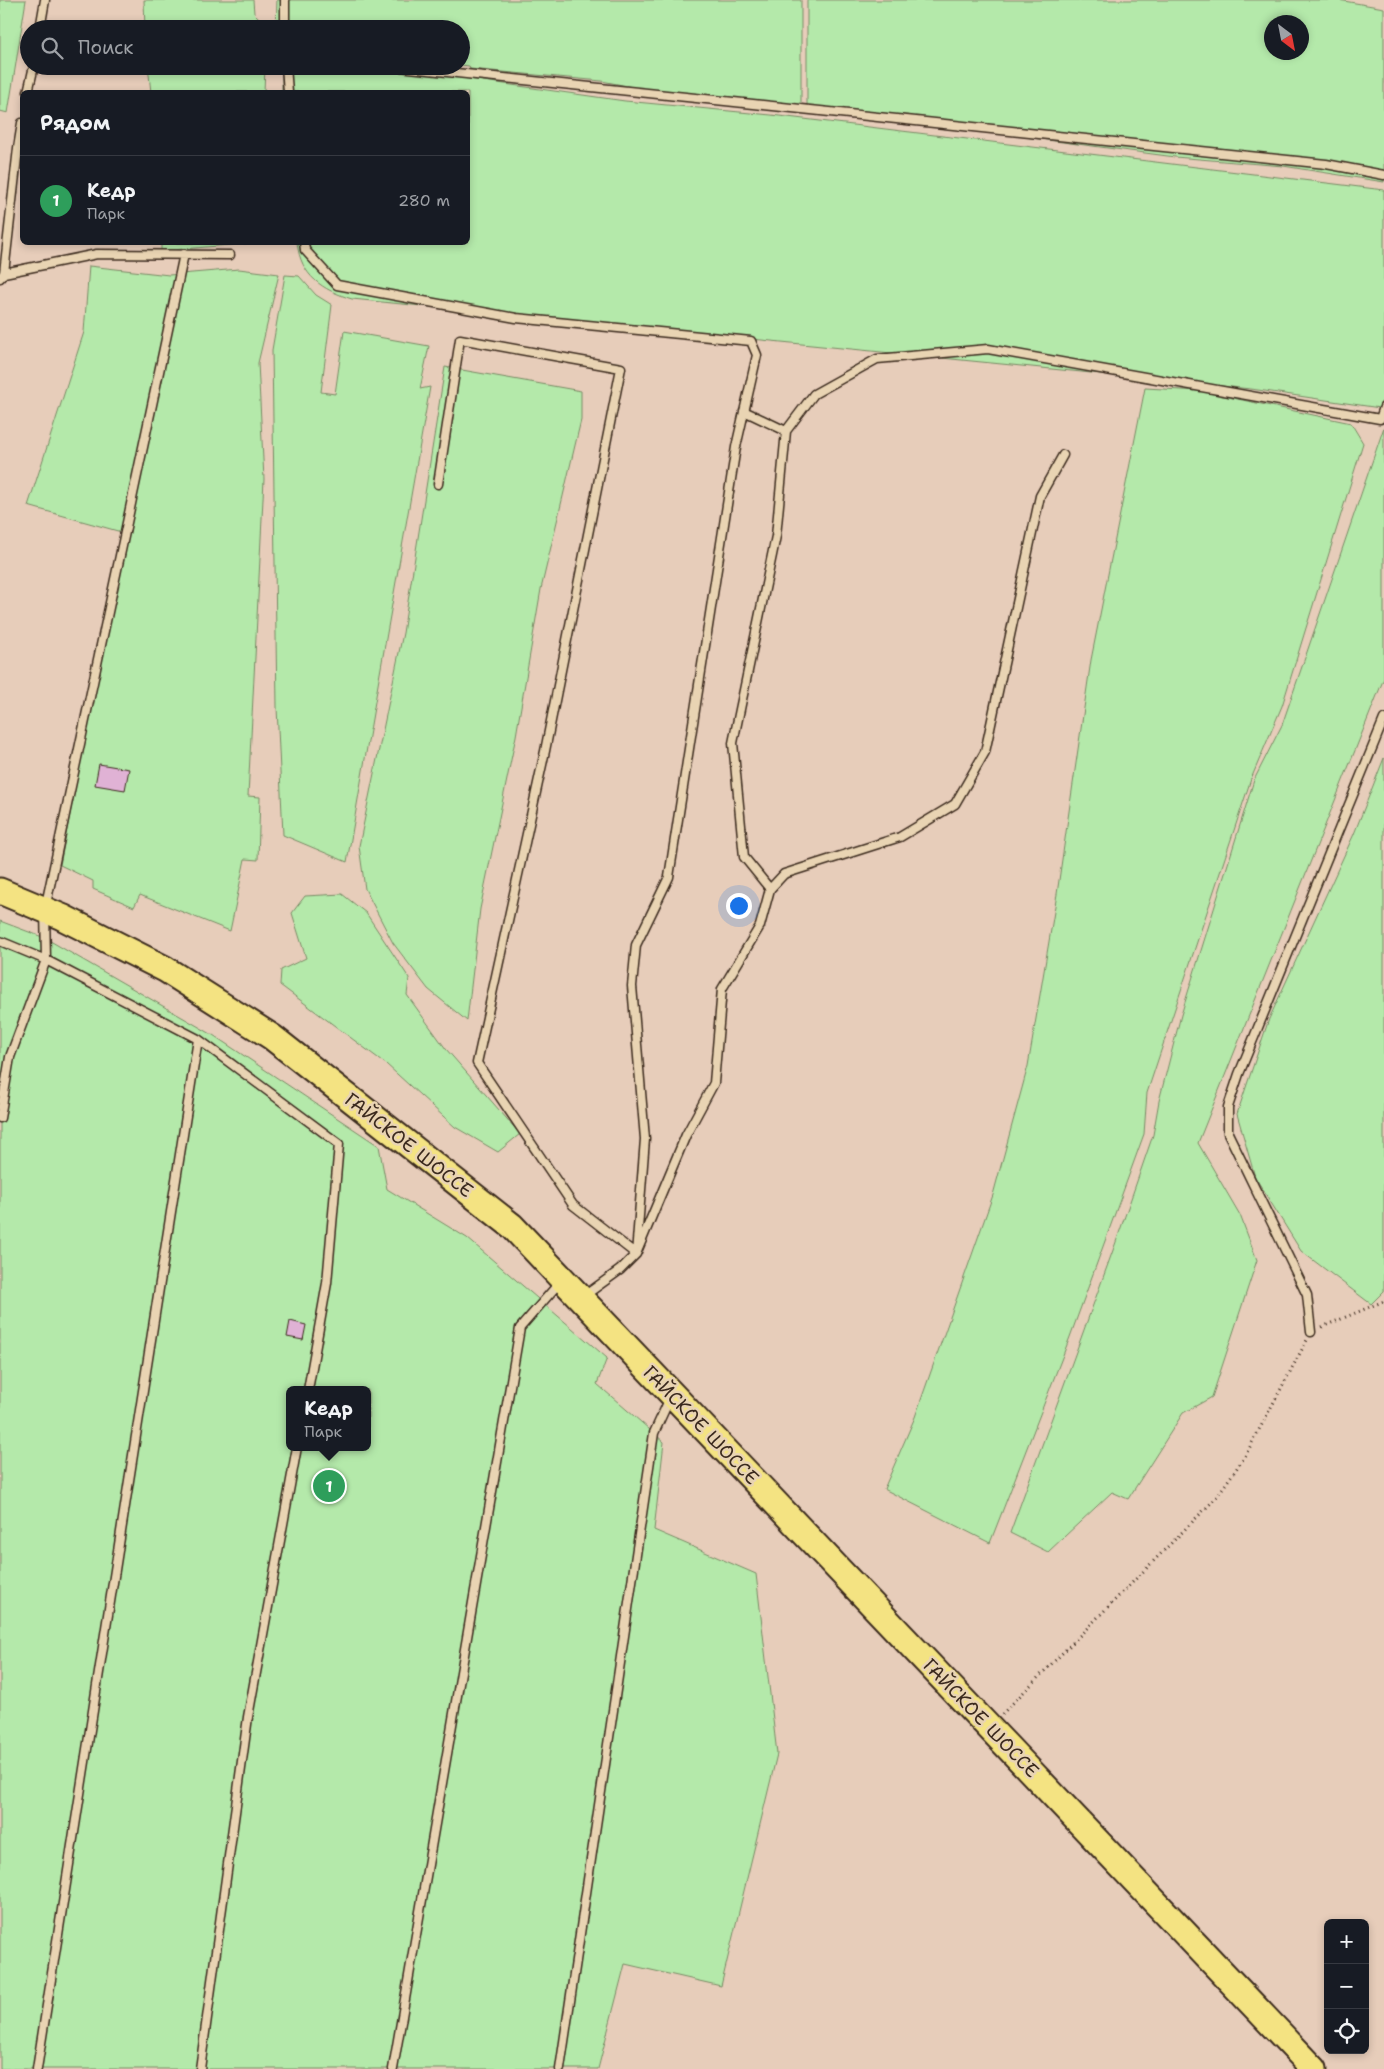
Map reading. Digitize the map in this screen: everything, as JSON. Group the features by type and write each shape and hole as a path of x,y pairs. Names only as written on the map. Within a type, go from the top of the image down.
{"main road":[{"name":"ГАЙСКОЕ ШОССЕ","path":"0,892 45,909 165,969 272,1037 512,1226 1314,2069"}],"lane":[{"path":"42,20 46,0"},
{"path":"285,0 285,20"},
{"path":"470,74 1326,164 1384,175"},
{"path":"28,90 32,75"},
{"path":"287,75 288,90"},
{"path":"20,138 2,276 97,254 230,254"},
{"path":"304,245 305,250 337,285 516,318 751,341 757,355 735,457 669,877 636,945 632,986 645,1139 636,1254"},
{"path":"0,1118 10,1057 46,960 45,909 184,254"},
{"path":"438,484 460,339 621,368 545,751 477,1062 574,1205 636,1254"},
{"path":"770,889 744,857 733,743 776,536 786,431 814,394 877,359 988,349 1380,419 1384,406"},
{"path":"744,411 786,431"},
{"path":"581,1299 620,1270 636,1254 686,1135 714,1083 722,989 760,926 770,889 784,874 900,837 955,804 985,752 1040,496 1063,456"},
{"path":"1311,1332 1307,1295 1228,1133 1228,1107 1243,1065 1384,719"},
{"path":"0,941 46,960 198,1039 338,1144 327,1283 309,1386"},
{"path":"37,2069 198,1039"},
{"path":"393,2069 520,1328 562,1279"},
{"path":"560,2069 652,1442 654,1433 672,1394"},
{"path":"200,2069 248,1717 296,1451"}],"path":[{"path":"989,1727 1215,1499 1244,1458 1311,1332 1384,1301"}],"green space":[{"path":"0,0 26,0 23,20 20,20 20,38 8,113 0,111"},
{"path":"144,0 253,0 254,13 260,20 145,20"},
{"path":"277,0 801,0 801,107 653,91 602,81 470,69 470,20 276,20"},
{"path":"807,0 1338,0 1384,8 1384,182 1283,166 1175,157 807,108"},
{"path":"149,75 265,75 264,90 151,90"},
{"path":"282,75 441,75 625,101 771,115 1384,190 1384,396 1380,408 1251,389 352,299 331,291 315,280 303,264 297,245 470,245 470,90 282,90"},
{"path":"161,245 229,245 161,251"},
{"path":"89,266 169,275 239,269 279,274 258,363 264,479 248,796 260,797 258,860 245,859 230,931 140,895 134,907 93,889 93,881 60,865 125,533 28,506 84,332"},
{"path":"285,275 299,276 316,295 332,305 321,392 335,394 344,331 429,346 420,389 430,387 347,862 283,835 277,707 272,350"},
{"path":"445,367 581,391 581,420 541,589 516,736 480,909 467,1021 428,989 393,943 365,889 359,846 403,633"},
{"path":"1145,388 1200,391 1351,423 1363,443 1282,706 1251,779 1147,1093 1144,1134 1070,1337 990,1543 884,1489 915,1417 993,1195 1028,1066 1057,894 1091,660"},
{"path":"1384,427 1384,678 1198,1143 1240,1215 1257,1260 1212,1397 1183,1413 1128,1499 1112,1492 1048,1552 1010,1533 1153,1135 1159,1101 1181,1015 1254,780 1282,725"},
{"path":"1384,758 1384,1291 1371,1304 1301,1251 1255,1177 1237,1114 1269,1019 1354,834"},
{"path":"342,894 366,913 409,978 407,995 446,1049 520,1134 498,1152 455,1127 386,1064 280,985 281,970 306,958 292,913 305,896"},
{"path":"0,921 45,938 213,1035 379,1146 387,1189 467,1238 607,1358 597,1384 664,1442 654,1530 756,1574 777,1754 721,1986 625,1964 598,2069 0,2069"}],"building":[{"path":"99,764 129,769 125,790 95,785"},
{"path":"290,1321 306,1325 303,1340 287,1337"}],"place":[{"name":"Кедр","path":"329,1486"}]}
